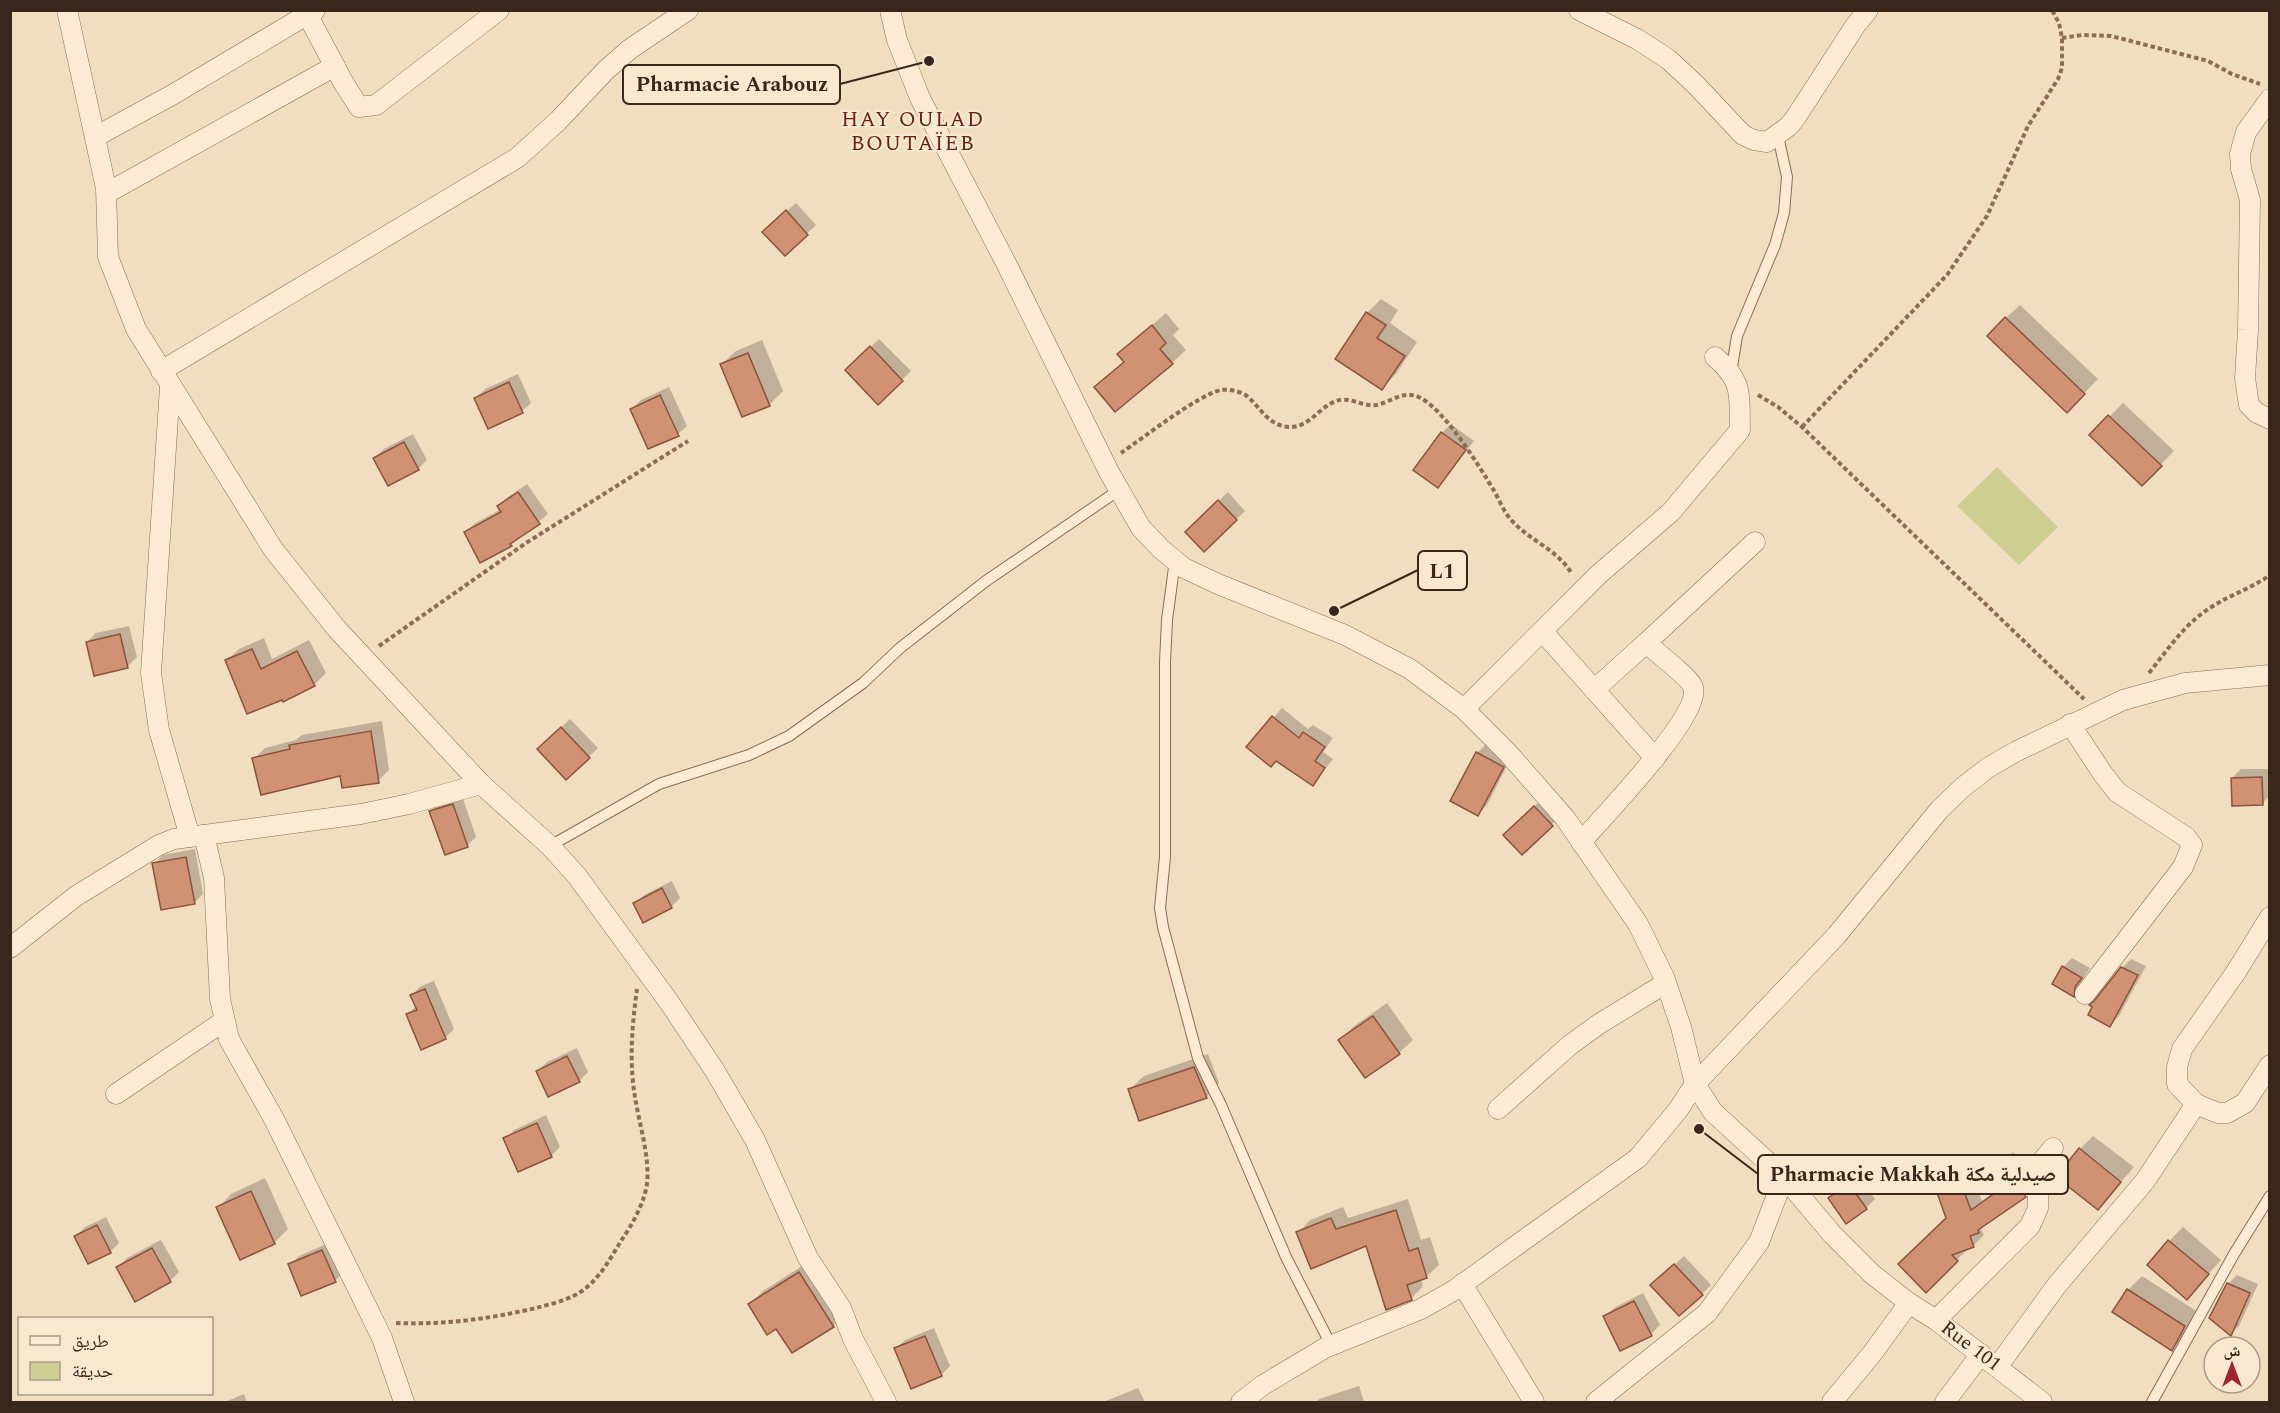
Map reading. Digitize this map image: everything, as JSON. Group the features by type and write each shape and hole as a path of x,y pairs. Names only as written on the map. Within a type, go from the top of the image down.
{"street":[{"path":"67,10 106,193 108,257 136,329 273,549 336,628 481,784 550,846 577,876 716,1071 754,1140 808,1258 840,1308 853,1339 886,1402"},
{"path":"95,137 172,95 309,12 334,66 359,107 376,105 499,10"},
{"path":"166,379 517,158 558,121 606,70 630,49 688,10"},
{"name":"Rue 101","path":"890,10 897,40 920,98 1007,265 1104,464 1141,528 1184,568 1345,635 1410,669 1464,710 1508,753 1564,818 1638,924 1666,983 1681,1027 1695,1084 1713,1112 1784,1177 1872,1274 1998,1366 2042,1402"},
{"path":"1579,10 1637,39 1668,58 1743,135 1767,142 1778,136 1796,117 1855,26 1868,10"},
{"path":"106,193 334,66"},
{"path":"2270,99 2246,132 2240,154 2241,170 2250,200 2245,385 2249,405 2257,413 2270,419"},
{"path":"1464,710 1571,601 1671,512 1740,430 1735,380 1727,367 1715,357"},
{"path":"166,379 151,673 159,730 214,878 218,978 224,1021 230,1039 289,1148 382,1338 404,1402"},
{"path":"1594,690 1755,542"},
{"path":"1543,632 1655,758"},
{"path":"1581,842 1655,758 1691,708 1695,696 1693,685 1646,644"},
{"path":"1241,1402 1263,1385 1331,1345 1439,1300 1638,1158 1678,1110 1695,1084 1836,936 1940,809 1989,767 2017,750 2123,700 2185,683 2270,675"},
{"path":"2070,724 2117,792 2186,837 2192,845 2183,867 2085,994"},
{"path":"10,948 76,896 159,845 174,839 361,814 409,804 481,784"},
{"path":"2270,917 2236,972 2182,1049 2177,1067 2177,1084 2196,1104 2218,1113 2233,1110 2245,1103 2270,1065"},
{"path":"1498,1109 1570,1045 1599,1024 1666,983"},
{"path":"116,1094 224,1021"},
{"path":"1998,1366 2057,1285 2145,1180 2196,1104"},
{"path":"1936,1320 2030,1226 2038,1208 2038,1166 2053,1148"},
{"path":"1596,1402 1618,1396 1707,1313 1759,1242 1784,1177"},
{"path":"1462,1284 1534,1402"},
{"path":"1832,1402 1871,1355 1903,1298"},
{"path":"1945,1402 1981,1354"}],"lane":[{"path":"1735,380 1737,336 1775,245 1784,213 1787,177 1778,136"},
{"path":"550,846 658,784 749,755 789,736 863,683 900,648 986,581 1119,490"},
{"path":"1175,560 1167,620 1165,662 1164,857 1160,908 1163,927 1198,1058 1221,1105 1286,1257 1331,1345"},
{"path":"2152,1402 2234,1254 2270,1196"}],"path":[{"path":"1802,428 1947,274 1988,216 2028,126 2058,79 2063,60 2062,39 2059,23 2052,10"},
{"path":"2062,39 2082,34 2111,36 2208,61 2232,74 2270,87"},
{"path":"1735,380 1767,399 1802,428 2097,711"},
{"path":"1104,464 1194,404 1220,390 1238,391 1247,396 1266,418 1278,425 1292,427 1307,422 1325,407 1339,400 1376,405 1406,395 1417,396 1425,400 1445,419 1472,456 1508,516 1523,531 1549,548 1567,566 1574,578 1571,601"},
{"path":"364,657 526,543 688,441"},
{"path":"2123,700 2151,671 2169,646 2196,617 2213,605 2254,586 2270,574"},
{"path":"374,1322 430,1324 495,1317 554,1303 581,1292 600,1274 627,1233 648,1182 644,1144 634,1094 631,1035 640,964"}],"green space":[{"path":"1997,467 2058,527 2019,565 1957,506"}],"building":[{"path":"786,210 808,235 785,256 762,232"},
{"path":"1366,312 1386,325 1377,338 1405,356 1382,390 1335,359"},
{"path":"2005,317 2085,394 2067,413 1987,336"},
{"path":"1152,325 1166,343 1160,349 1173,364 1115,412 1094,387 1124,362 1117,354"},
{"path":"870,346 903,381 878,405 845,370"},
{"path":"748,353 770,406 742,417 720,364"},
{"path":"509,382 523,413 488,429 474,398"},
{"path":"660,395 679,436 648,449 630,409"},
{"path":"2108,415 2162,466 2142,486 2089,435"},
{"path":"1441,432 1466,450 1438,488 1413,470"},
{"path":"404,442 419,470 388,486 373,458"},
{"path":"518,492 540,524 510,544 512,546 480,563 464,532 501,512 497,506"},
{"path":"1218,500 1237,520 1204,552 1185,532"},
{"path":"120,634 128,668 94,676 86,642"},
{"path":"252,649 261,669 297,651 315,686 283,702 282,700 247,714 225,660"},
{"path":"1272,716 1299,738 1303,732 1325,747 1315,761 1325,768 1313,786 1276,761 1271,767 1246,747"},
{"path":"561,727 590,758 566,780 537,749"},
{"path":"371,731 379,783 342,788 340,776 261,795 252,758 290,749 289,745"},
{"path":"1476,752 1504,767 1478,816 1450,801"},
{"path":"2262,777 2263,805 2232,806 2231,778"},
{"path":"453,804 468,847 445,855 429,811"},
{"path":"1534,806 1553,826 1522,855 1503,835"},
{"path":"186,857 195,904 161,910 152,863"},
{"path":"662,888 672,908 643,923 633,903"},
{"path":"2062,966 2082,978 2075,987 2074,997 2052,984"},
{"path":"2121,967 2138,975 2110,1027 2088,1015 2092,1007 2089,1005"},
{"path":"425,989 446,1039 421,1050 406,1014 417,1010 410,995"},
{"path":"1373,1016 1400,1054 1365,1078 1338,1040"},
{"path":"567,1056 580,1082 548,1097 536,1071"},
{"path":"1194,1067 1207,1098 1139,1121 1128,1089"},
{"path":"537,1123 552,1157 518,1172 503,1138"},
{"path":"2079,1148 2121,1182 2098,1210 2056,1177"},
{"path":"2002,1162 2026,1197 1978,1230 1979,1233 1970,1236 1974,1247 1952,1255 1958,1261 1926,1293 1898,1264 1946,1218 1936,1190 1960,1181 1971,1210 1999,1190 1987,1172"},
{"path":"1849,1184 1867,1209 1846,1224 1828,1198"},
{"path":"251,1191 275,1244 240,1260 216,1207"},
{"path":"1396,1210 1409,1251 1418,1248 1427,1278 1407,1285 1412,1300 1386,1310 1366,1246 1311,1269 1296,1232 1331,1218 1336,1229"},
{"path":"97,1225 111,1253 88,1264 74,1236"},
{"path":"2168,1240 2209,1274 2187,1300 2147,1265"},
{"path":"152,1248 171,1282 135,1302 116,1267"},
{"path":"322,1250 336,1282 301,1296 288,1264"},
{"path":"1674,1264 1703,1295 1679,1316 1650,1285"},
{"path":"799,1272 834,1327 792,1353 776,1329 767,1335 748,1304"},
{"path":"2227,1283 2250,1293 2231,1335 2209,1318"},
{"path":"2127,1289 2185,1326 2172,1351 2112,1312"},
{"path":"1634,1301 1652,1336 1620,1351 1603,1316"},
{"path":"925,1336 942,1376 911,1389 894,1348"}],"place":[{"name":"Pharmacie Arabouz","path":"929,61"},
{"name":"L1","path":"1334,611"},
{"name":"Pharmacie Makkah صيدلية مكة","path":"1699,1129"}],"district":[{"name":"HAY OULAD BOUTAÏEB","path":"913,132"}]}
